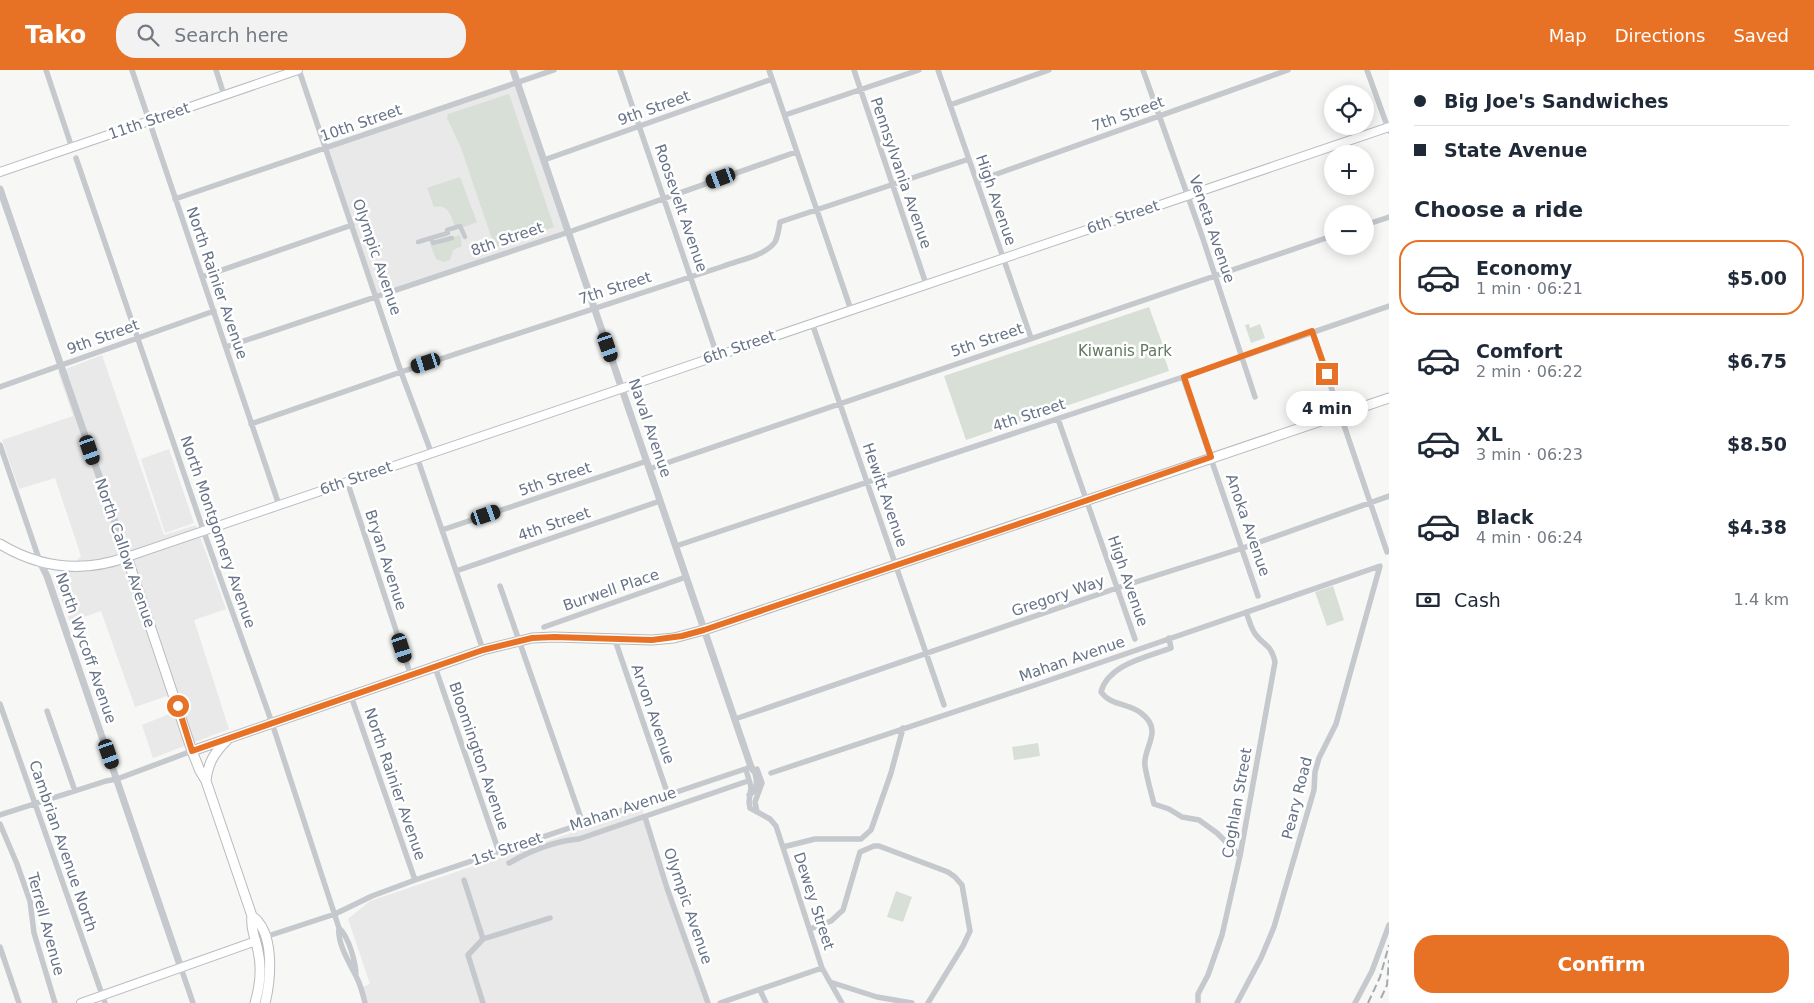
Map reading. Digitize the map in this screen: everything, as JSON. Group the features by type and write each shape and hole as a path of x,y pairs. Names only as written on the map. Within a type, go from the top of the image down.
{"main road":[{"name":"11th Street","path":"0,172 298,70"},
{"name":"6th Street","path":"0,544 23,556 40,562 63,566 89,566 127,557 622,387 1389,128"},
{"path":"192,751 483,650 519,640 554,637 615,640 661,639 704,630 1389,398"},
{"name":"North Callow Avenue","path":"127,557 192,751 206,781 252,916 259,922 265,937"},
{"path":"206,781 212,756 231,737"},
{"name":"North Callow Avenue","path":"252,916 250,925 259,954 260,973 254,1003"},
{"path":"265,937 269,953 270,974 265,1003"},
{"path":"81,1003 103,999 256,941"}],"street":[{"path":"46,70 72,148"},
{"name":"North Rainier Avenue","path":"132,70 279,505"},
{"path":"216,70 224,95"},
{"name":"Olympic Avenue","path":"298,70 401,372 431,452"},
{"name":"Naval Avenue","path":"513,70 752,770"},
{"name":"10th Street","path":"175,199 554,70"},
{"name":"Roosevelt Avenue","path":"620,70 717,355"},
{"path":"769,70 851,310"},
{"name":"Pennsylvania Avenue","path":"854,70 926,284"},
{"path":"785,114 919,70"},
{"name":"High Avenue","path":"938,70 1031,338"},
{"path":"950,105 1049,70"},
{"name":"Veneta Avenue","path":"1143,70 1188,195 1255,397"},
{"name":"7th Street","path":"977,181 1288,70"},
{"path":"1367,70 1389,128"},
{"name":"9th Street","path":"544,160 772,79"},
{"name":"8th Street","path":"226,347 569,232 796,152"},
{"name":"North Montgomery Avenue","path":"76,158 272,723 335,914 339,928 338,934 365,1003"},
{"name":"7th Street","path":"252,424 401,372 691,277 767,249 776,239 780,222 893,186 969,159"},
{"name":"North Callow Avenue","path":"0,189 127,557"},
{"path":"1374,222 1389,217"},
{"path":"202,277 352,225"},
{"path":"418,242 431,238 450,236 447,230 460,226 465,237"},
{"name":"5th Street","path":"442,530 840,403 1324,239"},
{"name":"4th Street","path":"676,546 1184,377 1312,331 1389,306"},
{"name":"9th Street","path":"0,387 214,311"},
{"name":"Hewitt Avenue","path":"812,323 944,705"},
{"path":"1312,331 1387,552"},
{"name":"Anoka Avenue","path":"1184,377 1258,596"},
{"name":"High Avenue","path":"1058,419 1135,639"},
{"name":"North Wycoff Avenue","path":"0,445 40,562 47,576 193,1003"},
{"path":"417,457 483,650"},
{"name":"Bryan Avenue","path":"346,482 411,676"},
{"name":"Gregory Way","path":"735,719 927,655 1117,588 1243,548 1389,496"},
{"name":"4th Street","path":"456,571 660,501"},
{"name":"Mahan Avenue","path":"771,773 1044,682 1380,566"},
{"name":"Peary Road","path":"1237,1003 1261,958 1274,927 1314,790 1315,772 1319,758 1336,724 1380,566"},
{"name":"Burwell Place","path":"544,626 686,577"},
{"path":"500,586 583,824"},
{"name":"Coghlan Street","path":"1198,1003 1198,994 1208,975 1222,935 1240,856 1275,662 1273,653 1267,644 1254,634 1246,612"},
{"path":"1169,638 1171,648 1126,666 1109,676 1103,683 1101,692 1109,700 1132,708 1148,720 1153,737 1144,764 1154,804 1169,809 1182,817 1199,820 1217,833 1240,856"},
{"name":"Arvon Avenue","path":"615,640 668,795"},
{"name":"Bloomington Avenue","path":"435,667 499,852"},
{"name":"North Rainier Avenue","path":"351,696 415,880"},
{"name":"Cambrian Avenue North","path":"0,704 103,999"},
{"path":"47,711 75,791"},
{"path":"783,847 815,839 861,839 871,830 891,773 903,728"},
{"path":"0,815 117,779 192,751"},
{"path":"752,770 757,783 750,795 749,802 750,808 756,812"},
{"path":"752,770 762,783 755,802 756,812"},
{"name":"1st Street","path":"265,937 335,914 372,896 415,880 668,795 752,770"},
{"name":"Mahan Avenue","path":"509,863 522,856 564,841 579,839 745,782"},
{"name":"Dewey Street","path":"756,812 770,819 776,826 822,968 842,1003"},
{"name":"Olympic Avenue","path":"645,817 666,884 708,1003"},
{"name":"Terrell Avenue","path":"0,824 17,864 30,902 34,933 55,1003"},
{"path":"810,929 831,920 843,910 860,852 879,846 938,867 955,876 962,885 970,931 963,946 928,1003"},
{"path":"464,880 483,939"},
{"path":"481,1002 468,956 483,939 550,918"},
{"path":"1354,1003 1372,971 1389,925"},
{"path":"0,947 19,1003"},
{"path":"720,1003 822,968"},
{"path":"830,982 877,997 912,1003"},
{"path":"760,990 766,1003"}],"shaded area":[{"path":"517,83 569,232 377,297 326,148"},
{"path":"102,355 164,535 196,525 226,609 194,620 229,729 153,758 142,725 172,713 167,696 135,707 101,611 70,622 55,583 81,556 55,478 19,489 2,440 73,416 58,372"},
{"path":"169,449 194,523 165,533 141,459"},
{"path":"642,809 708,1003 365,1003 360,988 370,984 348,919 370,901"}],"green space":[{"path":"509,94 554,227 497,247 494,245 461,148 447,118 448,114"},
{"path":"460,177 477,222 462,228 455,227 446,209 434,207 427,188"},
{"path":"460,235 462,246 453,250 450,260 444,262 436,259 430,244"},
{"name":"Kiwanis Park","path":"1149,307 1163,345 1161,346 1169,371 966,440 944,376"},
{"path":"1249,324 1250,328 1260,324 1265,338 1251,343 1245,325"},
{"path":"1333,586 1344,620 1327,626 1315,592"},
{"path":"1038,743 1040,756 1014,760 1012,747"},
{"path":"896,891 912,897 903,922 887,917"}],"railway":[{"path":"1368,1003 1380,977 1389,945"},
{"path":"1381,998 1387,985 1389,960"}],"route":[{"path":"178,706 192,751 483,650 519,640 554,637 652,640 682,636 704,630 1088,501 1211,457 1184,377 1312,331 1327,374"}]}
